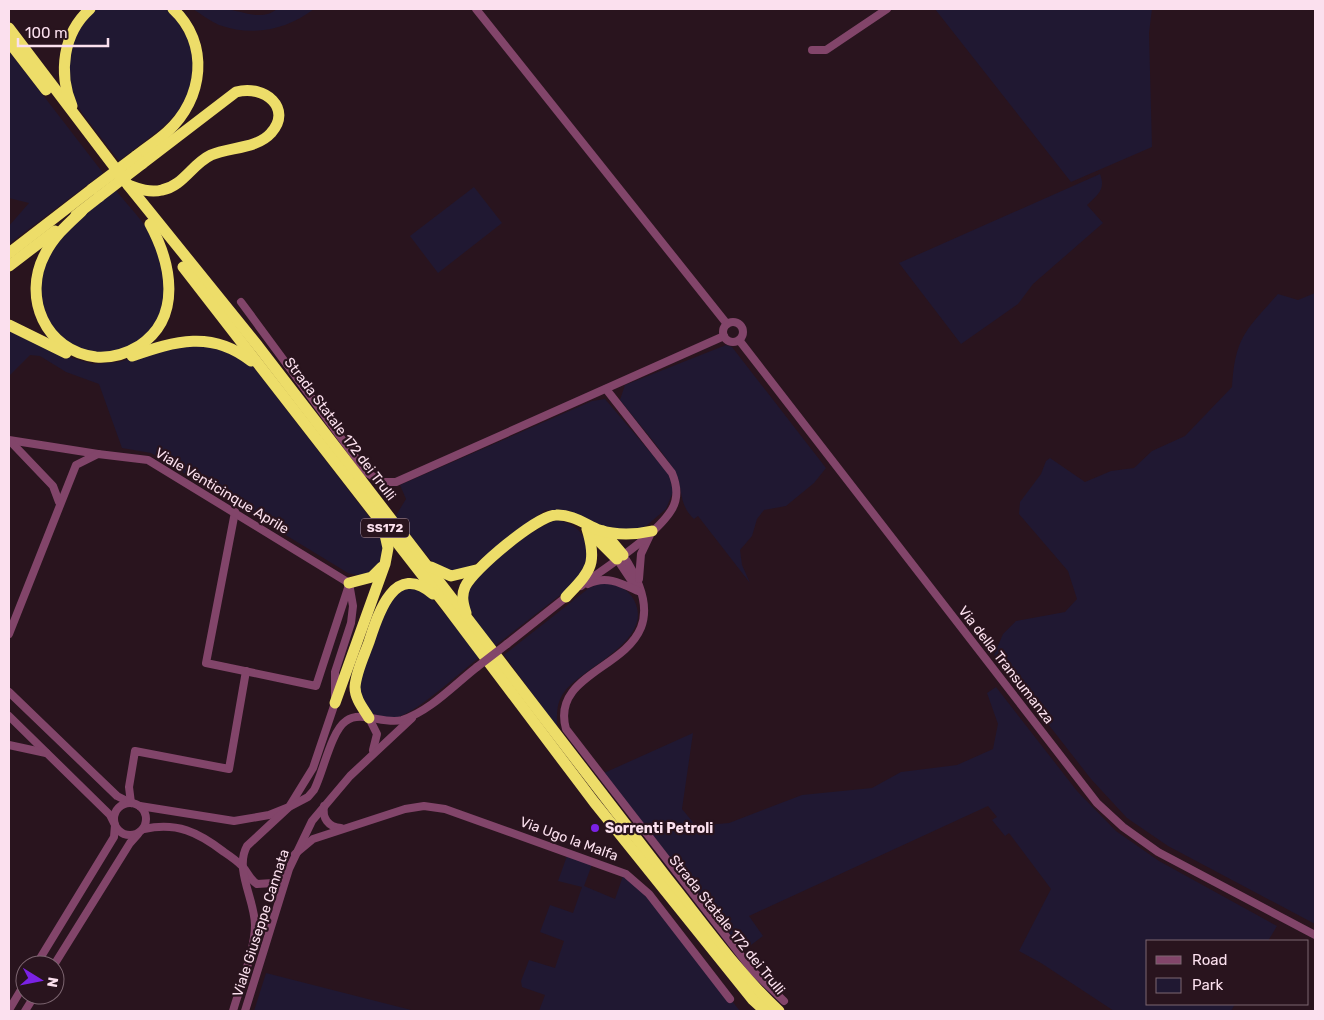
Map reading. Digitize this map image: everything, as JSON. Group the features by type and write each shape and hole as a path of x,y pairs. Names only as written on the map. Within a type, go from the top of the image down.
{"highway":[{"path":"86,129 68,96 65,64 69,36 75,24 90,9"},
{"path":"139,160 168,132 177,120 188,103 197,77 198,55 196,43 187,23 173,9"},
{"name":"Strada Statale 172 dei Trulli","path":"9,28 128,185 258,346 721,946 763,997 782,1006"},
{"name":"Strada Statale 172 dei Trulli","path":"9,42 447,606 594,802 753,1000 765,1011"},
{"path":"9,253 236,92 246,90 260,91 271,99 278,110 278,121 273,132 264,140 211,155 174,186 153,191 128,185"},
{"path":"96,193 82,211 57,234 44,256 36,281 35,295 39,313 54,337 74,351 90,356 117,356 135,348 152,335 164,317 170,296 167,265 162,246 150,224"},
{"path":"9,266 82,211"},
{"path":"9,325 76,357 96,362 119,360 178,342 208,342 229,346 263,370"},
{"path":"472,623 462,598 465,585 476,570 546,517 564,515 583,525 622,535 652,531"},
{"path":"335,703 385,564 387,540 379,519"},
{"path":"583,525 620,557"},
{"path":"570,594 591,568 594,554 583,525"},
{"path":"600,530 611,539 620,557"},
{"path":"422,560 437,572 451,576 476,570"},
{"path":"349,583 372,577 385,564"},
{"path":"370,718 359,702 355,687 385,599 397,588 416,585 427,589 447,606"}],"street":[{"path":"476,9 727,324"},
{"path":"812,50 826,50 887,9"},
{"path":"241,302 367,473 383,482 396,482 724,336"},
{"path":"734,322 741,326 743,333 739,340 731,341 724,336 727,324 734,322"},
{"name":"Via della Transumanza","path":"739,340 1098,803 1123,827 1158,852 1315,935"},
{"path":"421,710 620,557 652,531 673,508 677,489 675,480 667,465 606,389"},
{"path":"10,441 53,486 59,502"},
{"name":"Viale Venticinque Aprile","path":"10,441 148,460 349,583"},
{"path":"9,634 59,502 76,465 98,454"},
{"path":"235,512 206,663 316,686 349,583"},
{"path":"640,591 639,563 645,544 652,531"},
{"path":"620,557 634,572 645,617 639,635 571,693 564,714 566,729 782,1006"},
{"path":"570,594 592,582 605,579 640,591"},
{"path":"9,692 117,796 131,803 234,821 269,815 289,807 313,768 335,703 335,672 350,623 352,606 349,583"},
{"path":"131,803 129,787 135,751 229,769 246,671"},
{"name":"Viale Giuseppe Cannata","path":"233,1011 255,926 243,867 247,846 289,807 308,797 314,790 341,726 352,718 370,718 394,722 421,710"},
{"name":"Viale Giuseppe Cannata","path":"245,1011 289,869 312,821 324,804 368,757 421,710"},
{"path":"9,716 110,815 118,830 127,836 160,826 197,833 243,867 252,881 262,885 279,880 289,869"},
{"path":"368,757 378,740 377,730 370,718"},
{"path":"9,745 46,753"},
{"path":"42,955 114,837 117,809 126,803 131,803"},
{"path":"324,804 323,813 328,823 337,828 346,828"},
{"path":"60,955 130,843 141,831 146,814 140,806"},
{"name":"Via Ugo la Malfa","path":"295,854 313,839 405,809 435,806 614,868 626,874 649,894 730,999"},
{"path":"237,998 248,1002"}],"green space":[{"path":"94,9 168,9 172,12 196,53 190,92 177,113 162,128 119,161 82,113 71,93 68,51 85,17"},
{"path":"193,9 224,9 264,15 277,9 314,9 281,26 257,31 244,31 219,25"},
{"path":"935,9 1152,9 1149,33 1152,147 1071,182"},
{"path":"9,51 103,173 9,244 9,226 29,203 9,198"},
{"path":"1100,174 1102,184 1100,191 1087,205 1103,223 1033,284 1018,304 961,344 899,263"},
{"path":"474,187 502,223 438,273 410,236"},
{"path":"115,189 148,230 159,248 164,266 165,296 160,317 150,333 138,343 110,353 95,352 80,349 67,343 55,333 46,321 40,276 44,259 61,235"},
{"path":"1315,293 1315,924 1168,846 1127,818 1091,779 994,655 1003,634 1016,621 1065,612 1077,599 1068,571 1019,514 1020,502 1041,474 1046,461 1050,458 1085,482 1111,471 1134,468 1152,451 1185,436 1232,387 1239,345 1250,326 1278,294 1298,300"},
{"path":"9,328 72,358 93,364 119,362 185,343 211,343 252,365 381,532 383,550 379,565 374,571 367,574 348,573 151,453 122,448 99,384 66,372 40,356 30,355 9,376"},
{"path":"726,345 732,347 826,468 814,483 786,506 764,510 757,519 752,536 740,550 742,565 750,583 698,516 694,519 689,513 685,507 674,470 620,400 625,385"},
{"path":"605,399 669,474 673,492 666,509 646,526 627,532 603,526 567,510 545,510 472,566 457,573 434,564 395,517 406,499 400,485 592,401"},
{"path":"557,520 570,524 578,530 591,551 577,582 495,646 472,614 468,603 470,589 487,568 511,548 548,523"},
{"path":"601,583 620,587 628,592 634,600 638,614 635,628 627,640 615,651 565,691 557,712 557,727 504,655 589,588"},
{"path":"414,587 431,597 480,657 438,691 404,715 390,719 384,718 373,714 364,706 360,696 362,674 377,624 389,598 397,591"},
{"path":"996,687 1077,791 1116,831 1159,861 1277,926 1269,940 1146,940 1146,1005 1234,1005 1231,1011 1114,1011 1041,963 1019,951 1051,889 1009,833 1005,836 992,820 997,817 988,806 749,916 763,936 743,951 604,773 693,733 682,809 696,826 729,823 802,795 872,788 901,772 957,765 993,749 998,724 987,693"},
{"path":"567,856 593,862 584,886 615,899 623,876 639,886 740,1011 539,1011 545,995 522,987 521,981 529,960 555,968 564,941 540,932 550,905 573,913 582,887 558,881"},
{"path":"266,973 415,1011 254,1011"}],"place":[{"name":"Sorrenti Petroli","path":"595,828"}]}
